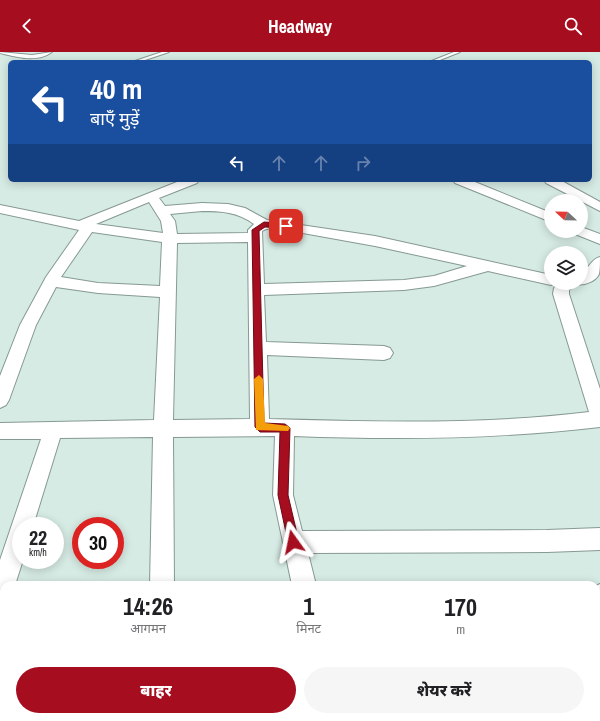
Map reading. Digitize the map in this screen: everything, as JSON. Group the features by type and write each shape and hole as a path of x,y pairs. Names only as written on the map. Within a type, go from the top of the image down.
{"street":[{"path":"0,400 28,325 51,281 85,226 188,182"},
{"path":"464,182 544,215"},
{"path":"554,182 600,206"},
{"path":"152,197 168,221 170,239 163,428 162,581"},
{"path":"162,211 222,206 244,212 260,231 258,290 260,427"},
{"path":"0,209 85,226 170,239 260,231 275,224 375,241 484,267 544,278"},
{"path":"588,234 600,239"},
{"path":"588,275 591,274 600,262"},
{"path":"258,290 404,285 434,281 484,267"},
{"path":"51,281 98,288 168,292"},
{"path":"588,283 600,284"},
{"path":"0,432 260,427 386,431 541,426 600,418 569,323 561,294 562,290"},
{"path":"258,348 384,353"},
{"path":"285,428 283,495 303,581"},
{"path":"25,517 53,430"},
{"path":"293,542 547,541 600,539"},
{"path":"5,581 12,558"}],"lane":[{"path":"0,52 32,58 50,52"},
{"path":"141,60 167,52"},
{"path":"436,60 458,52"}],"slow traffic":[{"path":"259,379 260,427 285,428"}],"route":[{"path":"286,226 264,224 255,230 258,290 257,310 260,427 285,428 283,495 293,542"}]}
